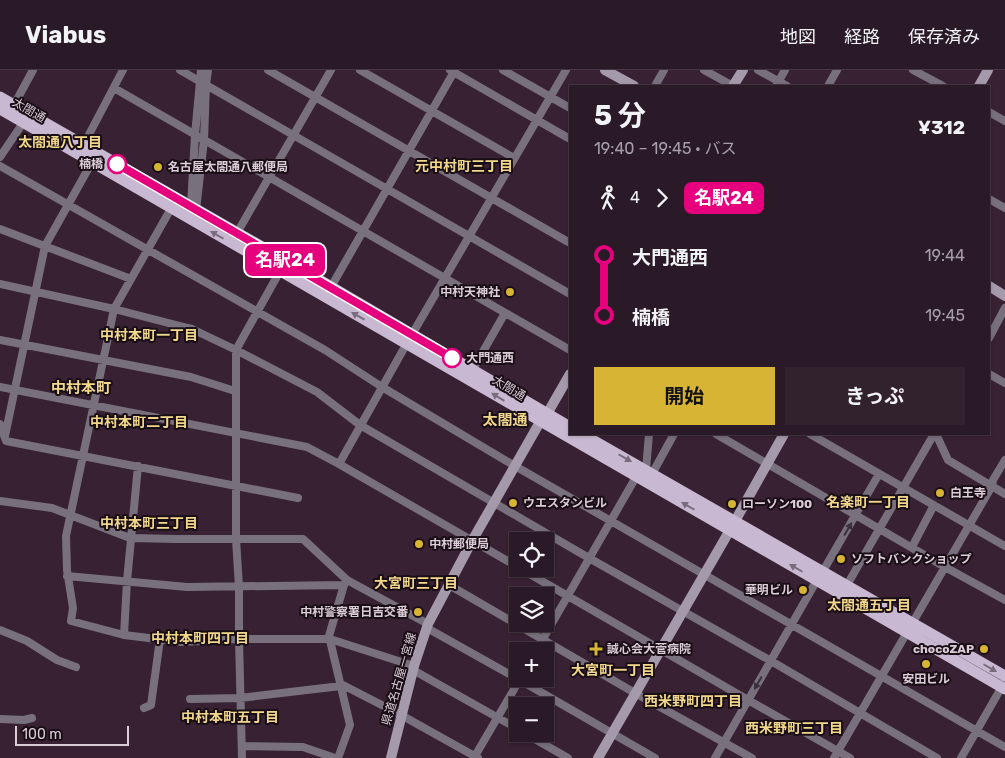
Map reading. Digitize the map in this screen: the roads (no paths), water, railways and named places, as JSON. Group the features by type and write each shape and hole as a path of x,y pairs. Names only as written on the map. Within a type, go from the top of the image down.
{"main road":[{"name":"太閤通","path":"0,97 84,144 280,271 409,339 544,418 569,427"},
{"name":"太閤通","path":"0,109 92,162 174,203 194,208 330,287 409,339 473,369 569,434"},
{"name":"太閤通","path":"571,435 636,477 733,526"},
{"name":"太閤通","path":"584,435 649,472 733,526 1004,684"},
{"name":"太閤通","path":"820,576 847,585 910,628"}],"street":[{"path":"14,105 33,70"},
{"path":"84,144 123,70"},
{"path":"180,70 569,293"},
{"path":"194,208 204,140 201,70"},
{"path":"194,208 195,135 203,83 208,70"},
{"path":"268,70 569,242"},
{"path":"237,233 331,70"},
{"path":"360,70 514,158"},
{"path":"503,70 569,107"},
{"path":"338,464 566,70"},
{"path":"605,70 632,85"},
{"path":"656,85 664,70"},
{"path":"704,70 731,85"},
{"path":"734,85 743,70"},
{"path":"758,70 777,84 785,70"},
{"path":"829,85 837,70"},
{"path":"913,70 941,85"},
{"path":"980,85 988,70"},
{"path":"330,287 453,71 569,138"},
{"path":"114,88 569,349"},
{"path":"990,113 1005,121"},
{"path":"0,157 23,122"},
{"path":"5,438 45,246 92,162"},
{"path":"0,166 258,311 515,466 1005,747"},
{"path":"990,200 1005,208"},
{"path":"174,203 114,309 66,536 67,576 73,608 71,621 124,635 182,642 239,639 330,639 413,668 509,724"},
{"path":"0,228 131,278"},
{"path":"242,758 236,539 236,350 280,271"},
{"path":"0,284 114,309 192,330 236,350 317,392 360,425 937,758"},
{"path":"990,287 1005,296"},
{"path":"990,336 1005,308"},
{"path":"473,369 505,313"},
{"path":"0,340 190,377 235,391"},
{"path":"990,375 1005,383"},
{"name":"県道名古屋一宮線","path":"391,758 413,668 428,626 472,541 569,376"},
{"path":"0,387 307,447 509,561"},
{"path":"0,424 6,441 298,498"},
{"path":"649,435 649,472"},
{"path":"649,472 673,435"},
{"path":"718,435 1005,600"},
{"path":"598,758 733,526 783,435"},
{"path":"812,435 1005,546"},
{"path":"847,585 934,435"},
{"path":"936,435 948,460 1005,494"},
{"path":"836,754 992,486 1005,460"},
{"path":"124,635 130,538 138,466"},
{"path":"715,758 879,474"},
{"path":"541,642 636,477"},
{"path":"0,500 52,508 130,538 176,540 303,539 346,583 428,626 509,673"},
{"path":"912,547 934,505"},
{"path":"67,576 187,587 346,583"},
{"path":"536,577 748,700 836,754 850,758"},
{"path":"242,746 303,747 337,758 350,725 329,636 346,583"},
{"path":"449,585 635,693 752,758"},
{"path":"0,630 27,642 57,660 76,667"},
{"path":"144,708 150,705 160,639"},
{"path":"961,758 1004,684"},
{"path":"190,699 240,698 341,685 401,715 477,757 515,687"},
{"path":"533,687 655,758"},
{"path":"0,719 24,720 32,718"},
{"path":"540,742 568,758"}],"place":[{"name":"楠橋","path":"117,164"},
{"name":"名古屋太閤通八郵便局","path":"158,167"},
{"name":"中村天神社","path":"510,292"},
{"name":"大門通西","path":"452,358"},
{"name":"白王寺","path":"940,493"},
{"name":"ウエスタンビル","path":"513,503"},
{"name":"ローソン100","path":"732,504"},
{"name":"中村郵便局","path":"419,544"},
{"name":"ソフトバンクショップ","path":"841,559"},
{"name":"華明ビル","path":"803,590"},
{"name":"中村警察署日吉交番","path":"418,612"},
{"name":"誠心会大菅病院","path":"596,649"},
{"name":"chocoZAP","path":"984,649"},
{"name":"安田ビル","path":"926,664"}],"district":[{"name":"太閤通八丁目","path":"60,142"},
{"name":"元中村町三丁目","path":"464,166"},
{"name":"中村本町一丁目","path":"149,335"},
{"name":"中村本町","path":"81,388"},
{"name":"太閤通","path":"505,420"},
{"name":"中村本町二丁目","path":"139,422"},
{"name":"名楽町一丁目","path":"868,502"},
{"name":"中村本町三丁目","path":"149,523"},
{"name":"大宮町三丁目","path":"416,583"},
{"name":"太閤通五丁目","path":"869,605"},
{"name":"中村本町四丁目","path":"200,638"},
{"name":"大宮町一丁目","path":"613,670"},
{"name":"西米野町四丁目","path":"693,701"},
{"name":"中村本町五丁目","path":"230,717"},
{"name":"西米野町三丁目","path":"794,728"}]}
